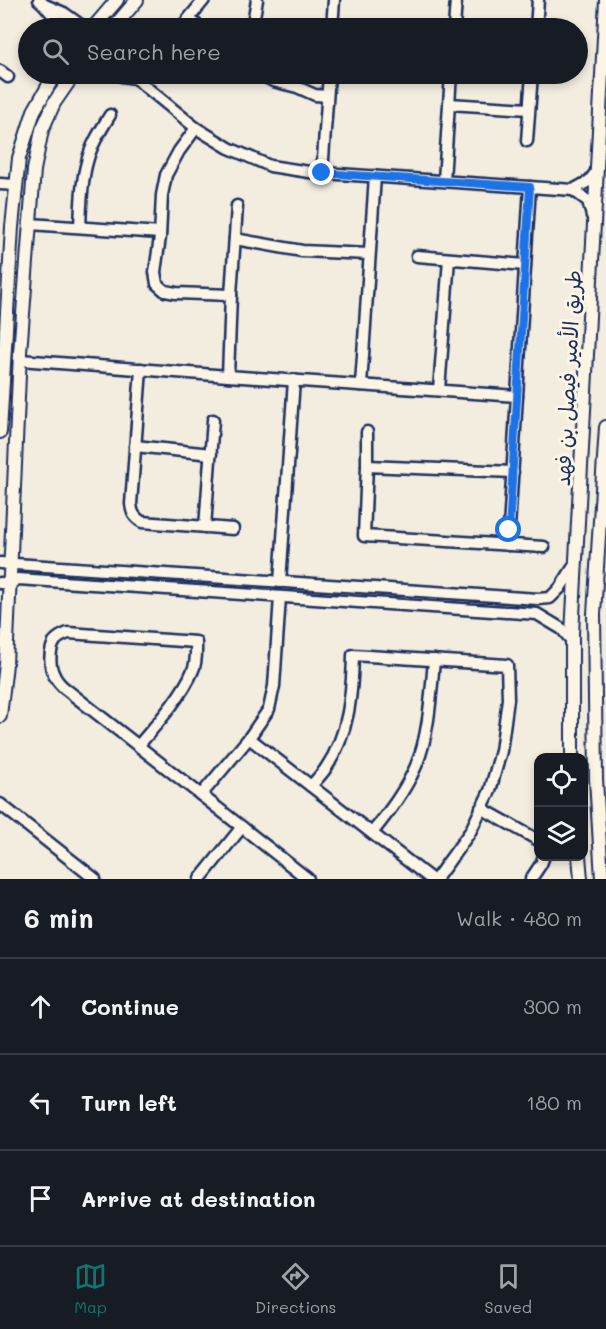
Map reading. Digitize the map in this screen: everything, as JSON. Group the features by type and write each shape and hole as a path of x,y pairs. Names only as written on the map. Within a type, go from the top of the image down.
{"main road":[{"path":"102,18 117,0"},
{"path":"122,18 137,0"},
{"name":"طريق الأمير فيصل بن فهد","path":"573,753 572,641 606,0"},
{"path":"0,432 12,227 19,158 34,111 50,84"},
{"path":"0,716 6,664 5,563 34,170 42,130 54,103 67,84"},
{"name":"طريق الأمير فيصل بن فهد","path":"602,879 596,779 594,614 606,427"},
{"path":"579,861 581,879"}],"street":[{"path":"190,18 204,0"},
{"path":"253,18 256,0"},
{"path":"333,18 334,0"},
{"path":"455,18 456,0"},
{"path":"537,18 538,0"},
{"path":"42,2 55,18"},
{"path":"42,2 71,18"},
{"path":"144,84 196,128 229,148 270,166 322,173 573,190 588,201 594,222"},
{"path":"285,84 327,96"},
{"path":"322,173 328,84"},
{"path":"444,180 450,84"},
{"path":"527,141 531,84"},
{"path":"449,104 530,109"},
{"path":"80,227 87,161 110,115"},
{"path":"196,128 166,174 155,272 157,284 165,291 176,294 231,295"},
{"path":"573,190 589,181 597,171"},
{"path":"361,385 375,176"},
{"path":"0,184 16,185"},
{"path":"508,545 530,187"},
{"path":"228,376 237,206"},
{"path":"30,224 160,233"},
{"path":"235,239 302,251 369,254"},
{"path":"417,256 525,265"},
{"path":"439,390 449,259"},
{"path":"20,360 517,396"},
{"path":"141,369 131,504 133,513 142,522 233,529"},
{"path":"280,582 294,380"},
{"path":"205,527 213,420"},
{"path":"367,432 364,536 544,547"},
{"path":"135,446 211,454"},
{"path":"367,466 513,472"},
{"path":"5,563 538,599 550,598 560,588 576,562"},
{"path":"5,584 18,579 537,614 562,628 572,641"},
{"path":"438,608 453,603 481,604 487,601 486,596"},
{"path":"201,795 249,738 269,708 274,686 280,597"},
{"path":"138,746 186,683 194,668 196,642 68,633 60,636 52,648 51,665 54,677 63,687 138,746 242,827 308,879"},
{"path":"249,738 311,786 372,833 434,879 470,832 490,791 501,751 508,699 507,665 353,654 352,687 340,745 326,768 311,786"},
{"path":"372,833 406,787 417,764 430,702 434,660"},
{"path":"0,804 95,879"},
{"path":"481,808 534,838"},
{"path":"200,879 242,827"},
{"path":"531,879 542,861"}],"route":[{"path":"322,173 530,187 509,530"}]}
